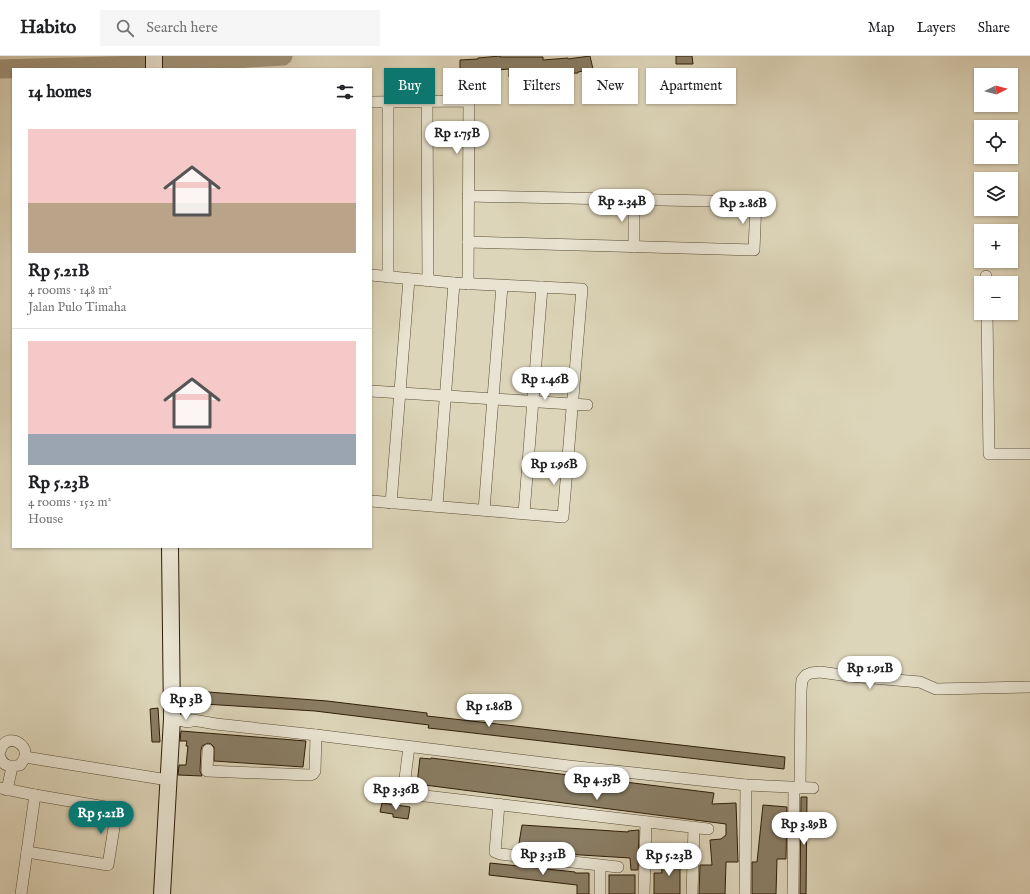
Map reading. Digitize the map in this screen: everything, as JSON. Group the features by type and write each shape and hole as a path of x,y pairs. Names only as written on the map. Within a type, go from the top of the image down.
{"street":[{"path":"154,56 154,68"},
{"path":"435,101 469,101 468,284"},
{"path":"372,102 384,102"},
{"path":"388,104 388,277"},
{"path":"427,104 428,281"},
{"path":"468,196 756,202 754,250 468,242"},
{"path":"634,200 634,247"},
{"path":"372,276 454,284 582,289 563,517 372,501"},
{"path":"391,503 409,279"},
{"path":"437,506 454,284"},
{"path":"484,510 502,286"},
{"path":"524,513 542,288"},
{"path":"987,320 989,454 1030,454"},
{"path":"372,391 587,405"},
{"path":"162,894 172,716 170,548"},
{"path":"793,894 801,690 802,680 806,675 820,672 920,682 936,689 1030,687"},
{"path":"172,716 189,722 193,720 569,766 746,785 813,788"},
{"path":"208,750 207,770 310,775 315,771 316,735"},
{"path":"0,751 2,745 10,741 19,742 25,748 25,757 20,765 12,767 5,765 0,757"},
{"path":"403,794 409,747"},
{"path":"25,757 168,780"},
{"path":"12,767 4,789 117,808 108,865 27,852"},
{"path":"745,894 746,785"},
{"path":"391,792 708,829"},
{"path":"21,894 35,795"},
{"path":"499,804 496,852 500,854 618,867"},
{"path":"644,894 646,822"},
{"path":"692,894 694,827"},
{"path":"600,866 600,894"}],"building":[{"path":"500,56 543,57 543,60 590,56 593,68 582,68 582,71 574,73 574,68 509,68 501,70 501,68 460,68 460,60"},
{"path":"676,56 692,56 693,64 676,64"},
{"path":"194,691 208,694 208,692 327,701 427,713 427,716 785,757 784,769 428,728 429,725 315,711 204,704 202,710 191,708"},
{"path":"158,708 160,742 152,742 150,709"},
{"path":"181,731 306,741 303,767 214,761 214,747 208,743 202,746 201,750 200,771 202,776 178,775 179,765 186,765 188,746 186,746 187,741 180,741"},
{"path":"420,758 431,758 714,793 712,804 736,803 738,862 726,862 725,894 699,894 700,865 712,865 710,840 721,839 726,835 726,824 417,784"},
{"path":"801,797 807,797 806,894 800,894"},
{"path":"382,803 410,807 408,819 393,817 393,814 380,812"},
{"path":"763,805 787,807 786,859 777,859 776,894 752,894 752,862 757,862"},
{"path":"522,825 628,832 639,830 638,870 631,870 630,858 565,854 518,849"},
{"path":"686,856 686,868 680,869 680,894 654,894 654,873 662,873 661,861 680,860 679,857"},
{"path":"490,863 575,873 589,873 589,894 577,894 577,885 489,875"},
{"path":"609,875 635,875 635,894 609,894"}],"waterway":[{"path":"35,68 178,65 283,56"},
{"path":"0,69 12,69"}]}
